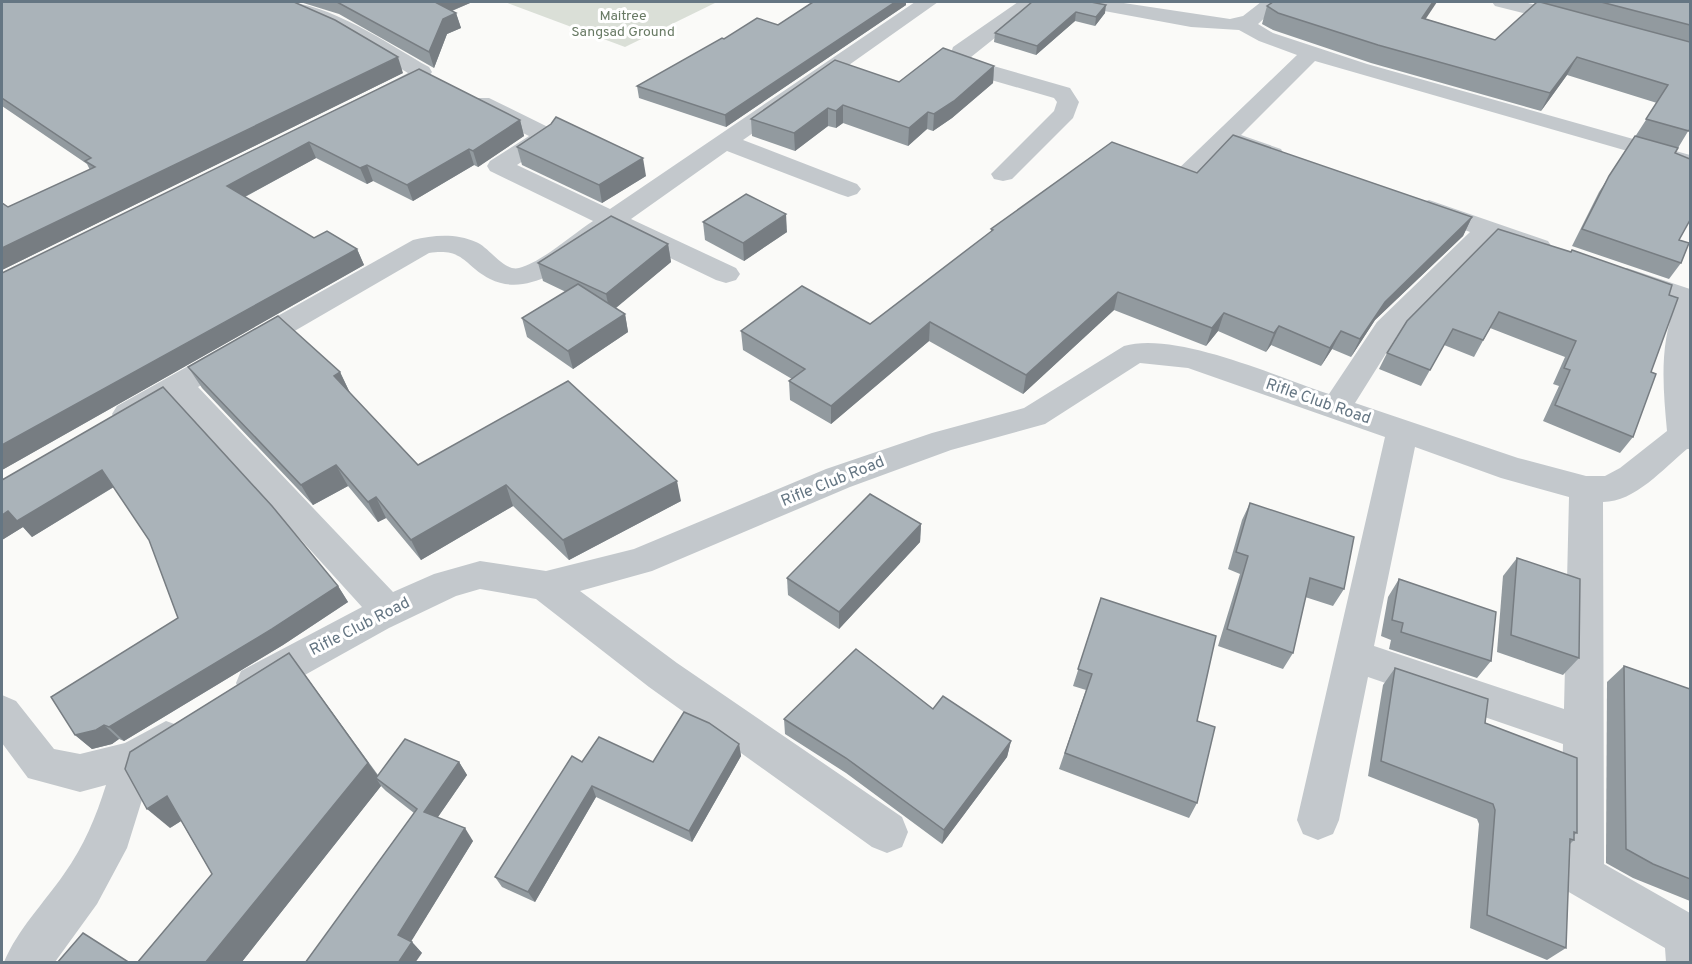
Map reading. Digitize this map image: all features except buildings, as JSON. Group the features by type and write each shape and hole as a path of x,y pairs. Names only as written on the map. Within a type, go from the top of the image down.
{"street":[{"path":"289,2 349,29 442,83 546,135 499,166 610,221 726,274"},
{"path":"106,426 422,246 445,243 468,248 500,273 520,278 546,265 928,2"},
{"path":"1003,174 1065,113 1068,102 1062,93 968,66 960,59 960,52 1030,2"},
{"path":"1088,2 1218,24 1242,24 1266,37 1371,73 1690,162"},
{"path":"1242,24 1260,14 1272,2"},
{"path":"1502,2 1597,27"},
{"path":"1183,178 1311,53"},
{"path":"372,101 414,80 442,83"},
{"path":"1224,137 1290,160"},
{"path":"724,142 848,189"},
{"path":"1411,202 1567,256"},
{"path":"1336,408 1387,329 1488,229"},
{"path":"1600,268 1690,300"},
{"path":"1687,437 1678,379 1685,318 1690,305"},
{"name":"Rifle Club Road","path":"231,698 279,668 388,611 447,584 480,576 508,578 546,586 640,561 838,478 943,441 1034,416 1134,353 1192,359 1513,469 1586,489 1610,489 1632,477 1687,437"},
{"path":"178,385 388,611"},
{"path":"1317,820 1402,431"},
{"path":"1586,489 1582,876 1686,935 1689,963"},
{"path":"546,586 663,675 887,832"},
{"path":"1353,655 1583,733"},
{"path":"2,713 42,765 80,773 134,759 192,722"},
{"path":"27,963 81,888 112,833 134,759"}],"green space":[{"name":"Maitree Sangsad Ground","path":"505,2 717,2 625,47"}]}
